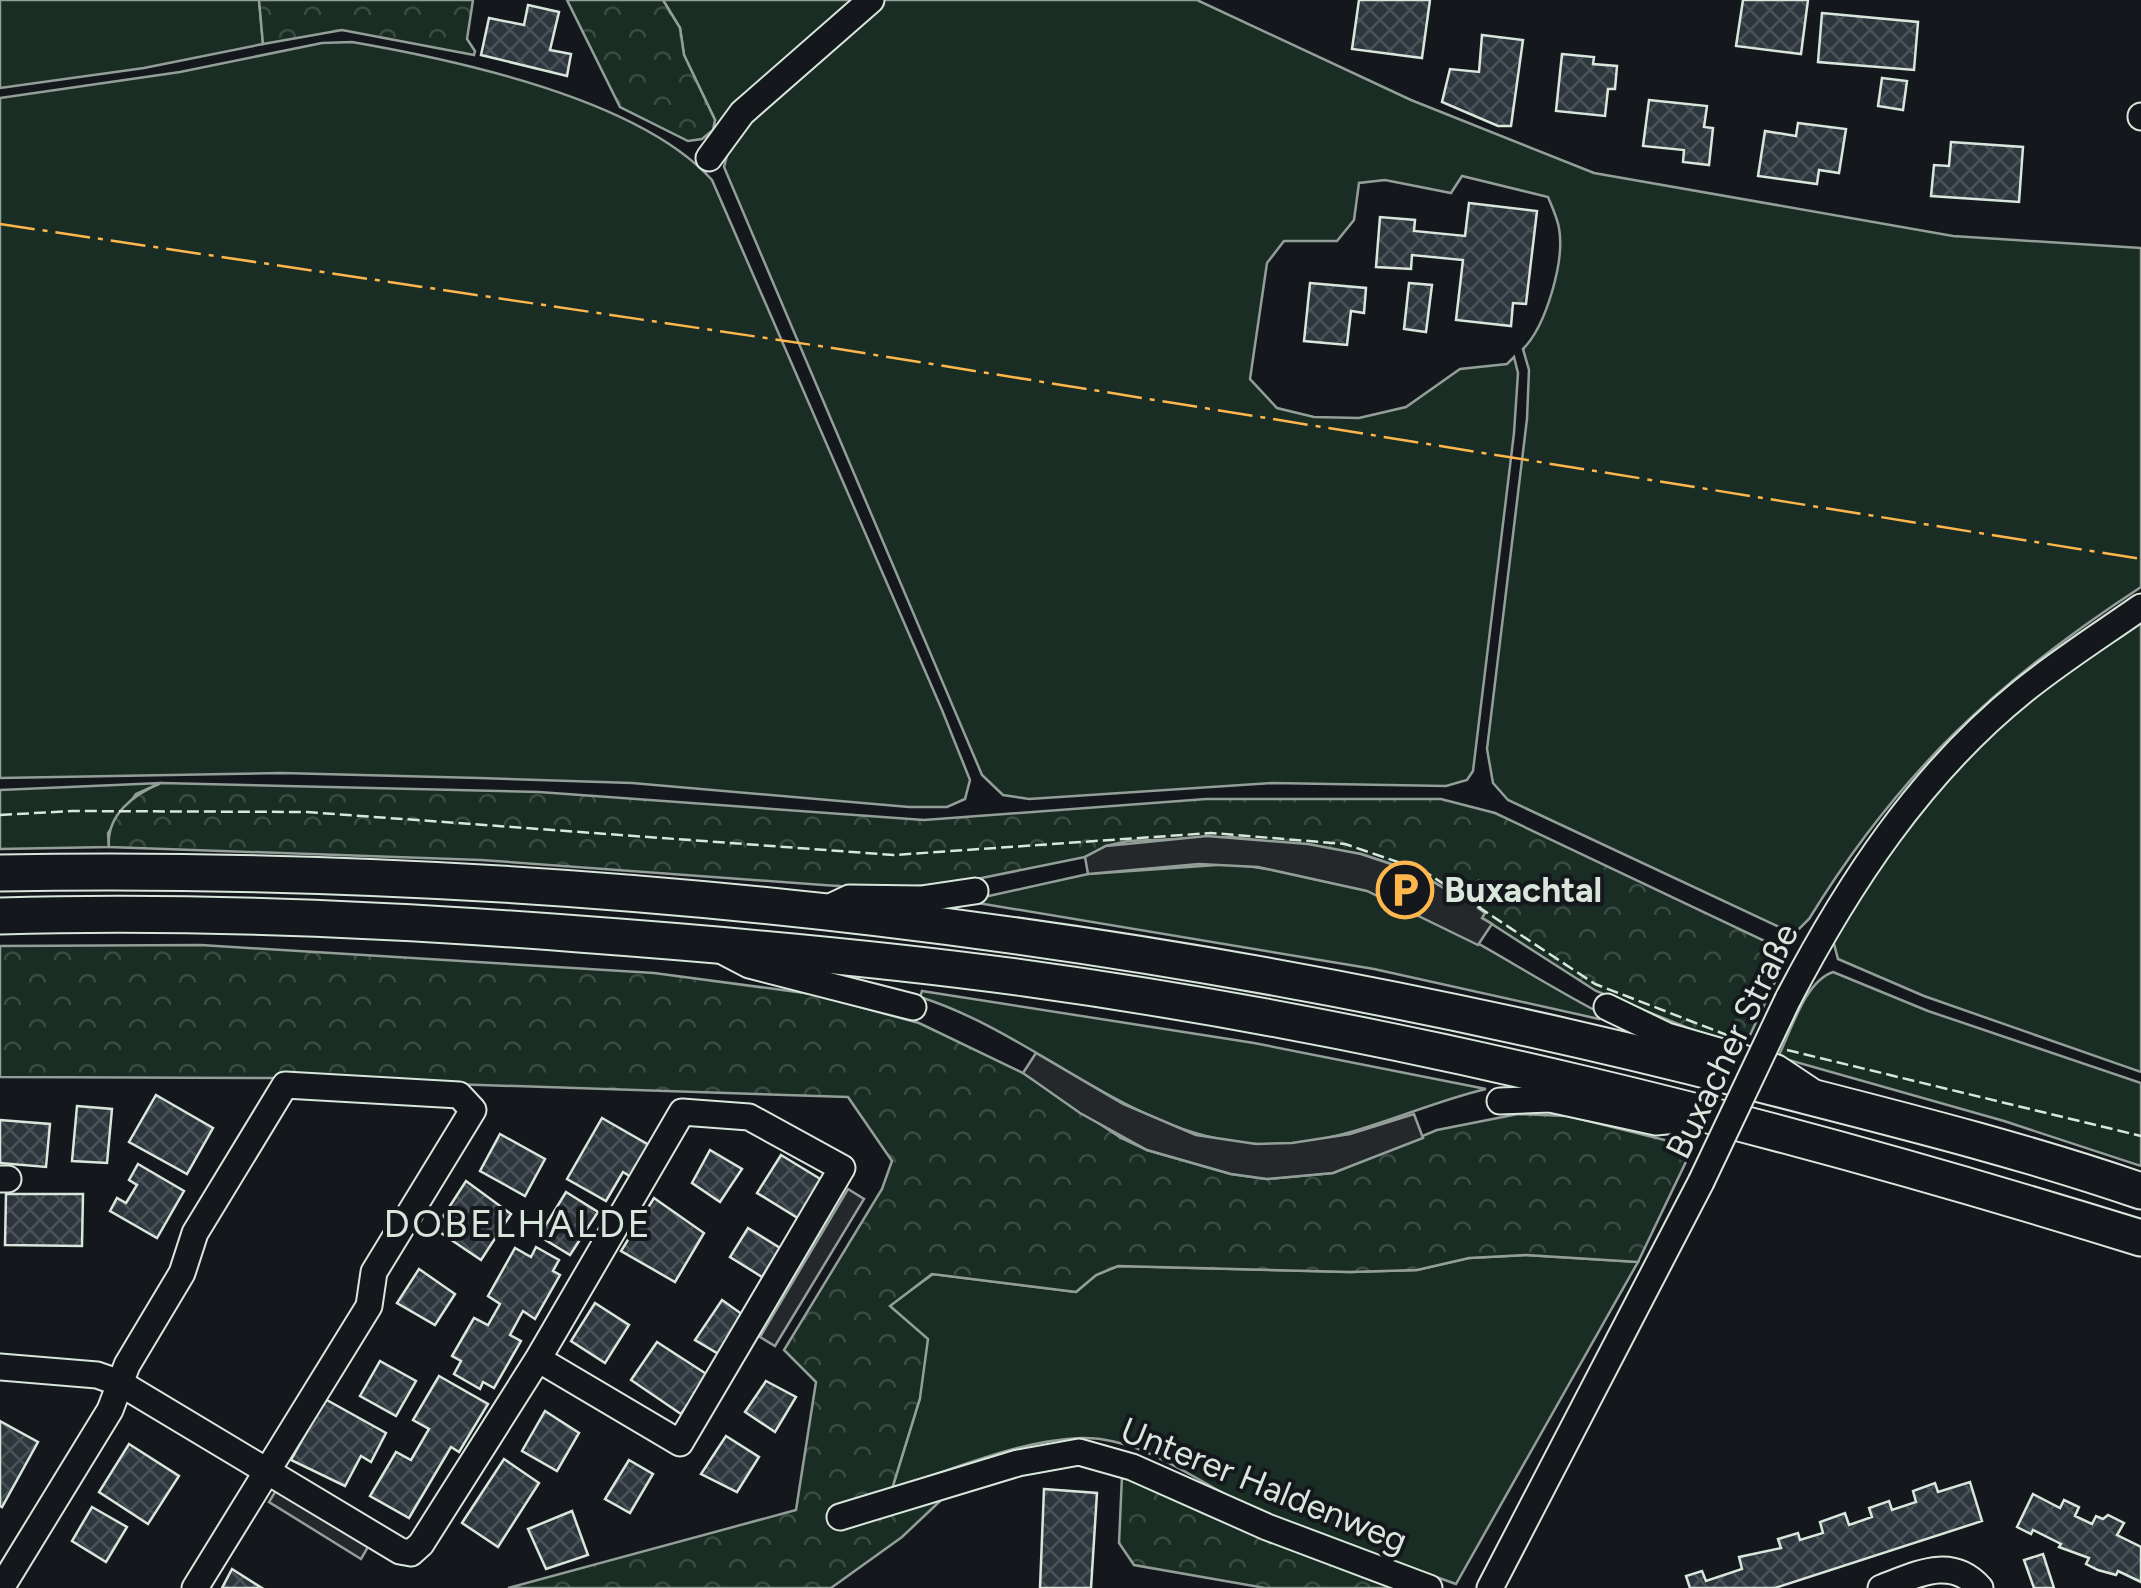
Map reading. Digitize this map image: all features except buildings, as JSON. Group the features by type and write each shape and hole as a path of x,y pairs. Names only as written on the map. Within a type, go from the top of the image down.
{"highway":[{"path":"0,872 414,877 821,911 1080,944 1298,980 1513,1022 1906,1118 2141,1191"},
{"path":"0,916 310,917 708,944 1029,979 1272,1019 1507,1066 1713,1116 2141,1238"}],"street":[{"path":"709,158 762,94 871,0"},
{"name":"Buxacher Straße","path":"1490,1588 1701,1182 1788,999 1858,875 1930,781 2021,692 2141,607"},
{"path":"821,911 849,898 921,899 975,891"},
{"path":"708,944 749,965 913,1007"},
{"path":"1607,1007 1666,1036 1777,1068 1826,1101"},
{"path":"1,1588 110,1410 120,1384 182,1273 195,1234 285,1085 460,1095 473,1110 374,1272 369,1306 195,1588"},
{"path":"1500,1102 1550,1098 1656,1122 1713,1116"},
{"path":"0,1367 97,1375 120,1384 400,1551 411,1553 422,1544 538,1359 682,1112 749,1117 842,1168 680,1443 538,1359"},
{"name":"Unterer Haldenweg","path":"840,1517 1047,1456 1097,1454 1266,1527 1429,1588"},
{"path":"1881,1588 1933,1569 1953,1569 1980,1588"}],"green space":[{"path":"0,0 259,0 263,44 144,68 0,88"},
{"path":"259,0 473,0 467,39 475,51 474,55 342,30 263,44"},
{"path":"567,0 663,0 680,28 684,55 715,120 713,130 702,139 688,141 620,107"},
{"path":"663,0 862,0 713,130 715,120 684,55 680,28"},
{"path":"880,0 1197,0 1411,100 1594,173 1953,236 2141,248 2141,587 2041,658 1955,733 1879,818 1809,919 1794,934 1508,800 1493,783 1487,749 1527,419 1529,370 1523,349 1539,325 1552,292 1559,258 1558,224 1548,197 1462,176 1451,193 1385,180 1359,183 1354,220 1337,241 1284,241 1267,263 1250,379 1277,408 1314,417 1359,418 1406,407 1460,369 1507,364 1514,357 1518,373 1514,433 1473,771 1467,780 1446,786 1272,783 1029,799 1003,795 982,775 724,167 732,136"},
{"path":"352,42 492,72 593,105 680,152 712,180 942,710 970,780 965,799 947,807 909,807 632,783 282,773 0,778 0,98 180,72 322,43"},
{"path":"2141,620 2141,1072 1924,996 1838,959 1833,940 1908,827 1951,775 2032,697"},
{"path":"161,783 136,794 108,833 109,847 0,849 0,790"},
{"path":"161,783 539,792 924,820 1206,799 1441,799 1495,813 1769,943 1780,952 1783,965 1743,1050 1596,991 1481,917 1478,882 1464,900 1418,873 1361,854 1232,837 1128,841 1085,857 957,883 878,889 481,860 109,847 112,825 124,807"},
{"path":"1231,864 1334,881 1399,903 1602,1014 1599,1019 1374,969 966,901 1088,874"},
{"path":"201,945 654,973 812,994 919,1023 1023,1073 1121,1138 1147,1150 1231,1174 1267,1179 1333,1173 1437,1130 1518,1114 1568,1116 1693,1147 1638,1262 1526,1255 1469,1258 1417,1270 1350,1272 1118,1266 1096,1275 1076,1292 932,1274 890,1306 928,1339 920,1398 892,1489 939,1502 902,1537 831,1588 508,1588 796,1510 816,1382 784,1350 882,1189 892,1161 848,1097 270,1078 0,1077 0,946"},
{"path":"1833,972 1928,1011 2141,1083 2141,1166 2004,1121 1778,1057 1806,997 1823,977"},
{"path":"922,991 1254,1043 1486,1089 1322,1139 1244,1143 1194,1133 1147,1115 1013,1039 920,997"},
{"path":"1526,1255 1638,1262 1456,1584 1263,1513 1153,1455 1106,1440 1082,1438 1034,1444 892,1489 920,1398 889,1306 933,1274 1076,1292 1096,1275 1118,1266 1350,1272 1417,1270 1469,1258"},
{"path":"1122,1476 1208,1515 1394,1588 1265,1588 1134,1565 1119,1543"}],"shaded area":[{"name":"Buxachtal","path":"1207,836 1308,844 1361,854 1418,873 1464,900 1477,882 1490,888 1478,908 1485,913 1482,918 1492,924 1478,945 1367,891 1258,867 1199,864 1088,874 1085,857 1106,846"},
{"path":"1036,1053 1123,1104 1196,1135 1256,1144 1292,1143 1350,1134 1414,1114 1423,1138 1333,1173 1267,1179 1231,1174 1147,1150 1080,1113 1023,1073"},
{"path":"848,1189 864,1199 775,1346 760,1337"},
{"path":"278,1487 368,1547 361,1559 269,1502"}],"fence":[{"path":"0,815 72,811 307,812 894,855 1211,833 1345,844 1424,871 1595,984 1745,1042"},
{"path":"1787,1050 2141,1136"}],"power":[{"path":"0,224 826,347 2141,559"}],"place":[{"name":"Buxachtal","path":"1405,890"}],"district":[{"name":"DOBELHALDE","path":"518,1224"}]}
